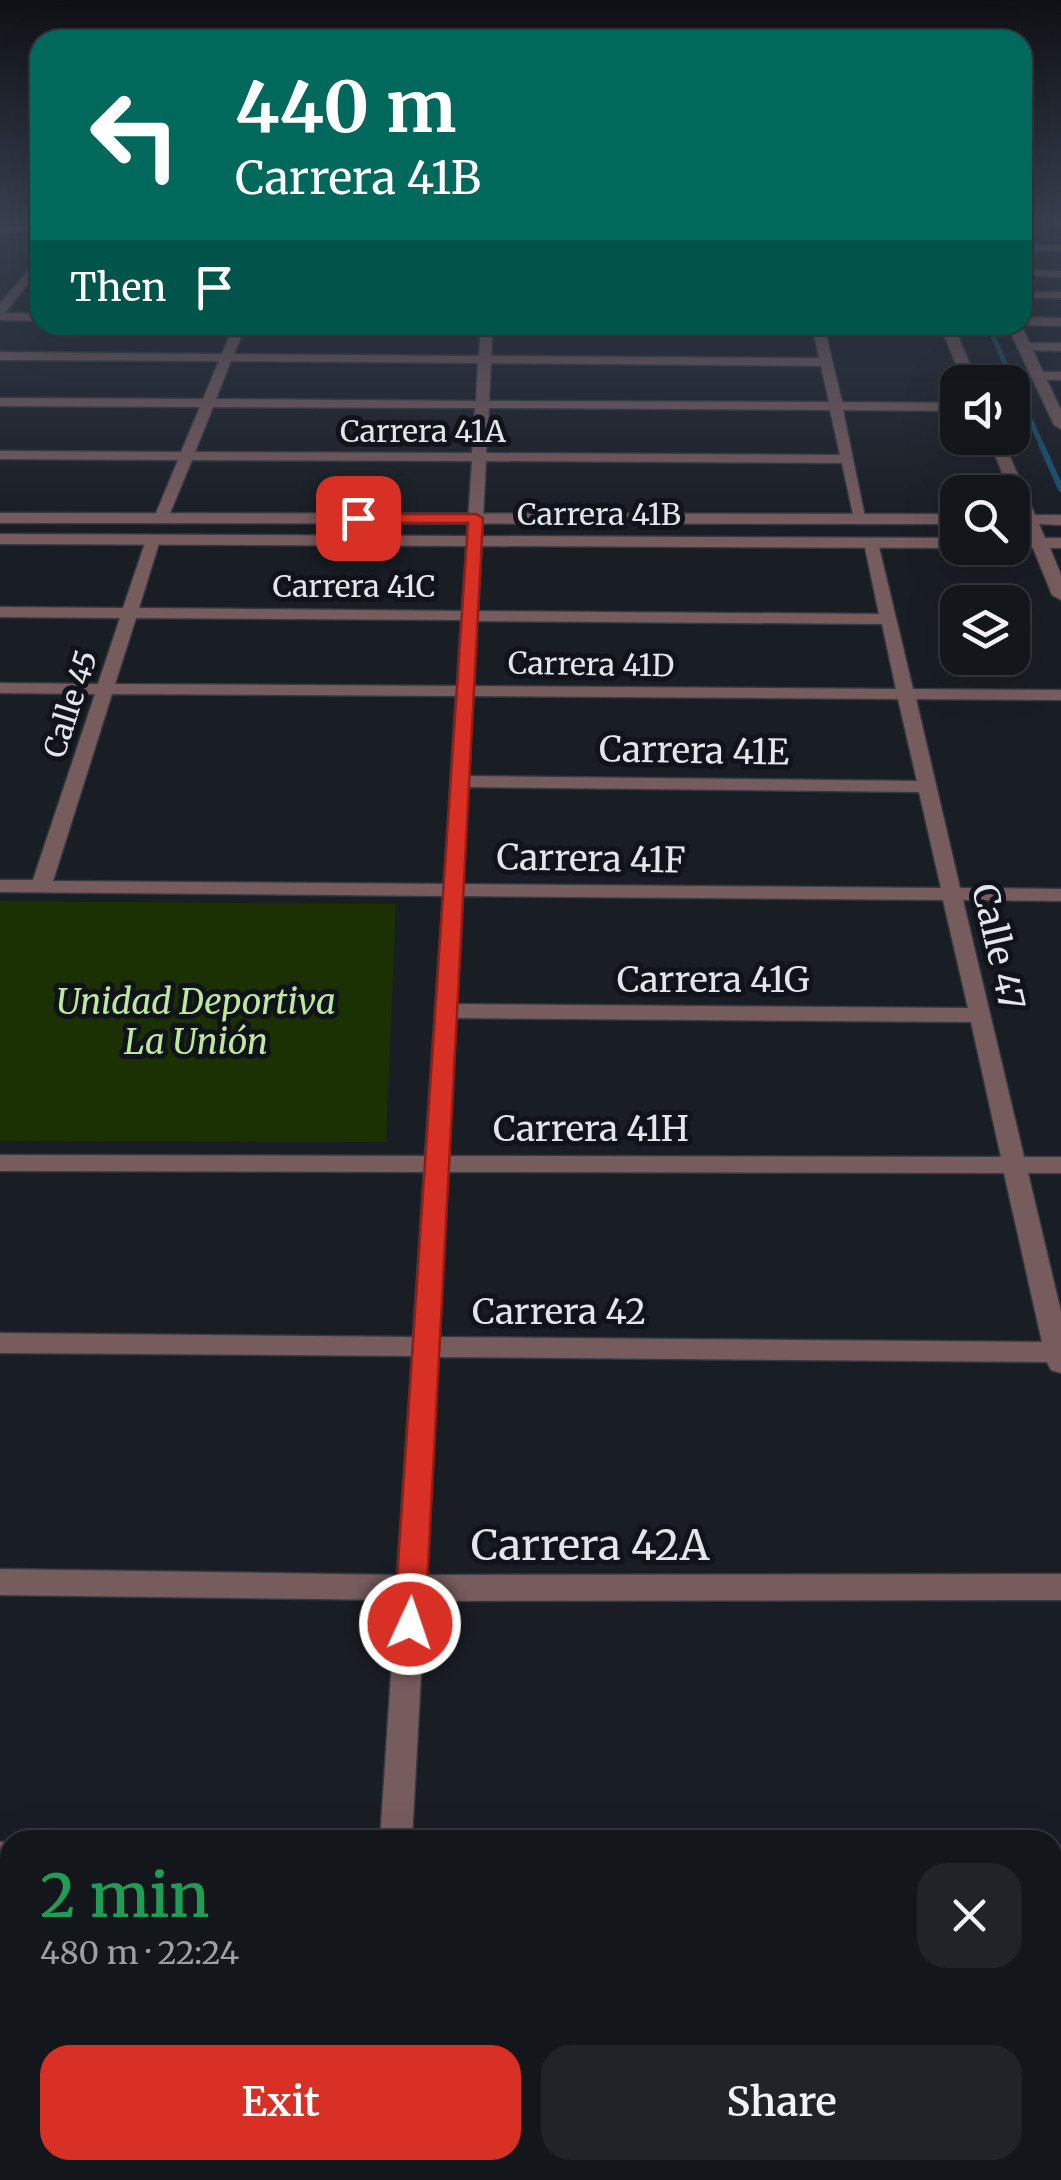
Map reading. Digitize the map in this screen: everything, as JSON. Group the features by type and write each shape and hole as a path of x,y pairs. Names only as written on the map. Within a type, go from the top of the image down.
{"street":[{"path":"161,518 236,335"},
{"path":"397,1830 486,335"},
{"path":"820,335 861,519"},
{"path":"951,335 963,365"},
{"path":"1018,335 1037,376 1057,406 1061,425"},
{"path":"1023,346 1061,347"},
{"path":"0,356 826,362"},
{"path":"1037,376 1061,376"},
{"path":"0,402 940,407"},
{"name":"Carrera 41A","path":"0,454 846,459"},
{"path":"1003,455 1061,595"},
{"name":"Carrera 41B","path":"0,518 161,518 940,543"},
{"name":"Carrera 41B","path":"0,539 153,540 940,520"},
{"path":"1032,520 1057,520"},
{"name":"Calle 45","path":"41,886 153,540"},
{"name":"Calle 47","path":"872,543 1059,1359"},
{"path":"1030,543 1061,543"},
{"name":"Carrera 41C","path":"0,612 889,619"},
{"name":"Carrera 41D","path":"0,688 1061,695"},
{"name":"Carrera 41E","path":"460,780 928,787"},
{"name":"Carrera 41F","path":"0,886 1061,895"},
{"name":"Carrera 41G","path":"446,1010 980,1015"},
{"name":"Carrera 41H","path":"0,1163 1061,1165"},
{"name":"Carrera 42","path":"0,1343 426,1346 1059,1359"},
{"name":"Carrera 42A","path":"0,1582 412,1588 1061,1586"}],"green space":[{"name":"Unidad Deportiva La Unión","path":"0,901 396,904 386,1142 0,1141"}],"waterway":[{"path":"992,335 1042,446"},
{"path":"1041,444 1061,489"}],"route":[{"path":"358,518 476,518 410,1624"}]}
